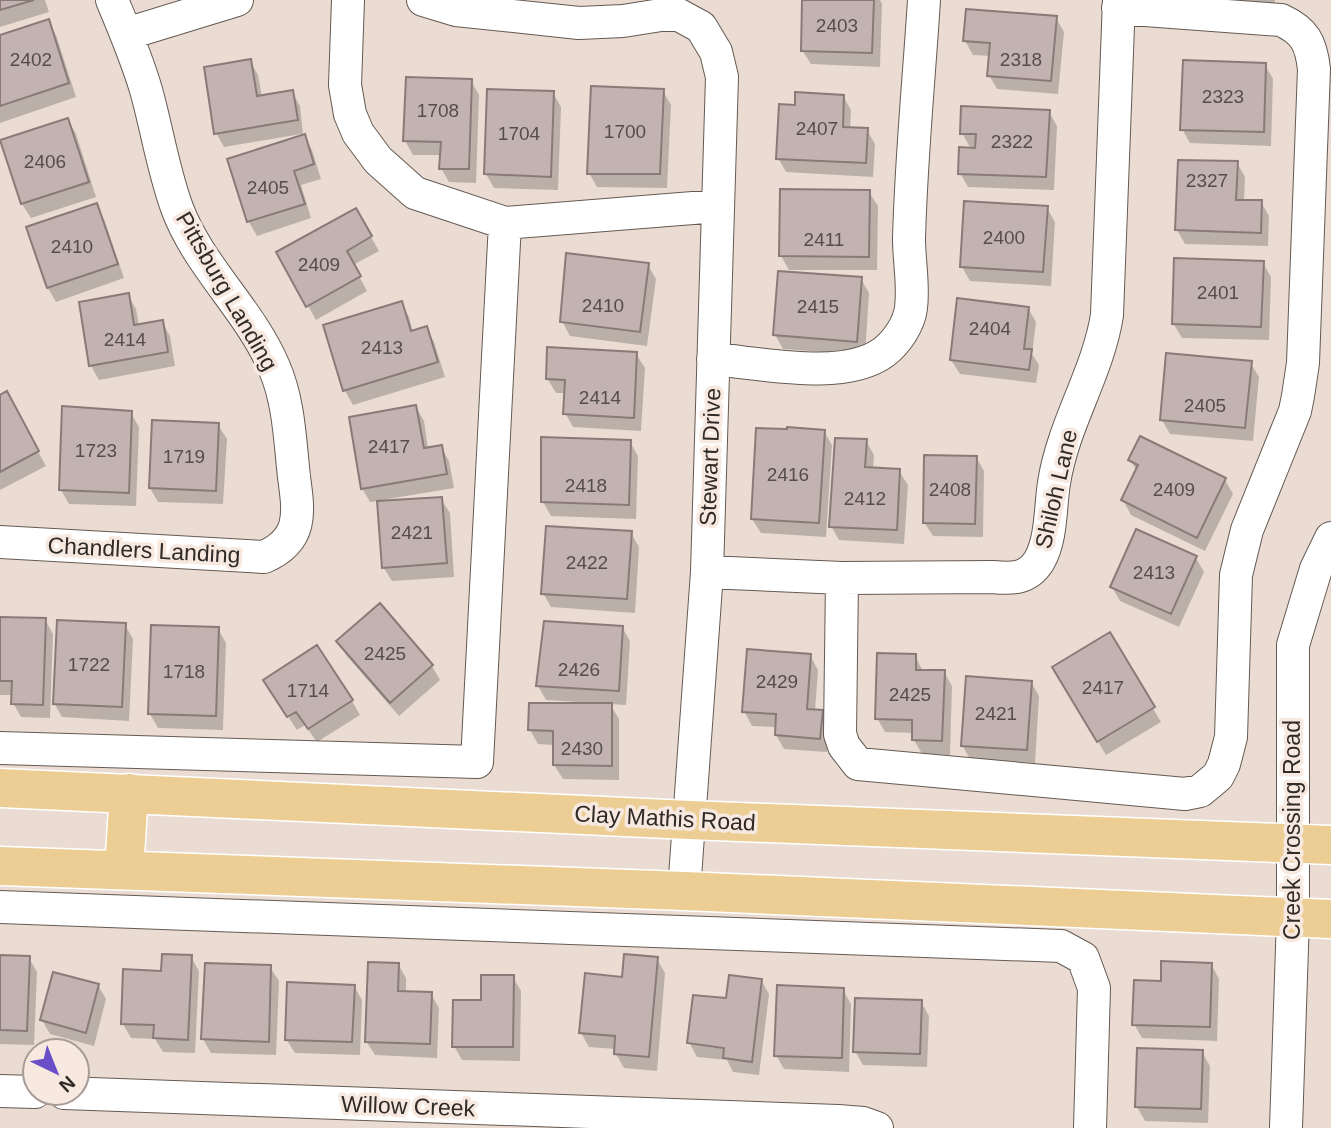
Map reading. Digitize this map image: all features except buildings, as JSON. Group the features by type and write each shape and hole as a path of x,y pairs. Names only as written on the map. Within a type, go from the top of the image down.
{"main road":[{"name":"Clay Mathis Road","path":"0,788 689,820 1331,845"},
{"path":"124,870 129,793"},
{"path":"0,866 684,891 1331,919"}],"street":[{"name":"Pittsburg Landing","path":"112,0 145,88 166,174 185,228 213,274 258,337 274,368 284,401 297,499 297,527 284,545"},
{"path":"126,34 237,0"},
{"path":"348,0 345,85 350,114 358,133 378,160 415,192 505,223 718,206"},
{"name":"Stewart Drive","path":"423,0 456,10 579,23 679,15 701,27 716,52 722,77 707,572 684,891"},
{"path":"713,359 821,369 842,368 863,363 883,353 898,339 911,309 909,239 924,0"},
{"path":"842,578 840,734 844,746 858,764 1185,794 1200,791 1218,776 1231,737 1236,575 1247,530 1294,411 1303,363 1314,69 1312,53 1297,27 1281,20 1118,4"},
{"name":"Shiloh Lane","path":"707,572 842,578 1015,579 1027,574 1038,563 1045,547 1054,480 1064,443 1103,339 1107,315 1118,4"},
{"path":"0,748 477,762 505,223"},
{"name":"Creek Crossing Road","path":"1286,1128 1293,917 1293,645 1316,569 1331,538"},
{"name":"Chandlers Landing","path":"0,542 264,557 284,545"},
{"path":"0,907 1061,946 1083,958 1094,988 1090,1128"},
{"path":"0,1091 21,1092"},
{"name":"Willow Creek","path":"91,1094 838,1121 877,1128"}]}
